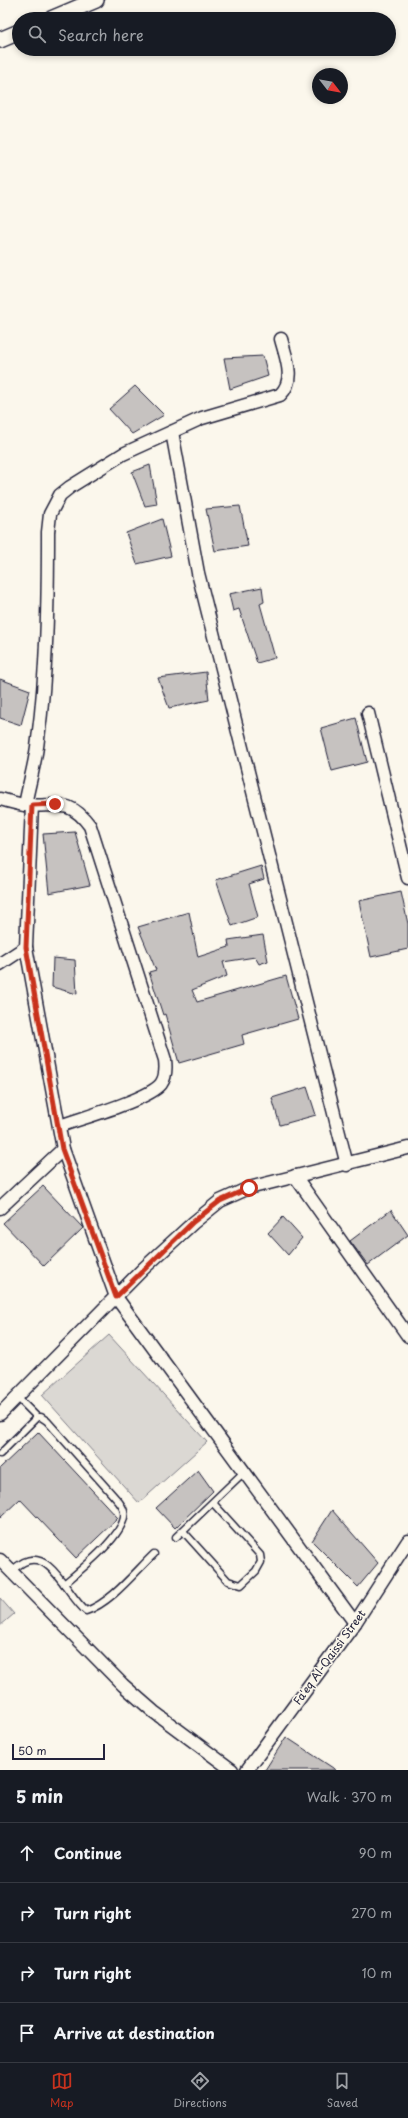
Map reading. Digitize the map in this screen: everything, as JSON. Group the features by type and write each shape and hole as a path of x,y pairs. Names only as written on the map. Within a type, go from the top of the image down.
{"street":[{"path":"68,12 96,0"},
{"path":"0,40 12,35"},
{"path":"281,339 287,361 289,380 287,386 280,395 202,418 123,454 70,487 60,495 50,514 47,658 29,805 26,947 60,1126 62,1149 116,1297 355,1623"},
{"path":"172,432 198,573 347,1165"},
{"path":"368,713 408,878"},
{"path":"0,800 29,805 55,804 74,809 82,815 90,826 165,1060 164,1077 161,1084 153,1091 138,1098 60,1126"},
{"path":"0,964 26,947"},
{"path":"0,1414 193,1222 220,1201 249,1188 294,1176 347,1165 408,1148"},
{"path":"0,1208 62,1149"},
{"path":"294,1176 408,1336"},
{"name":"Fa'eq Al-Qaissi Street","path":"247,1770 355,1623 408,1541"},
{"path":"0,1560 122,1685 154,1712 232,1770"}],"lane":[{"path":"17,1397 37,1417 41,1417 47,1421 119,1502 124,1511 122,1524 115,1535 90,1561 64,1584"},
{"path":"0,1454 37,1417"},
{"path":"176,1537 244,1472"},
{"path":"183,1531 228,1581 241,1585 248,1580 261,1562 260,1555 247,1538 213,1502"},
{"path":"11,1571 24,1561 36,1560 45,1562 59,1576 79,1605 86,1611 96,1608 154,1554"}],"shaded area":[{"path":"109,1335 207,1442 139,1503 42,1395"},
{"path":"0,1598 14,1614 0,1626"}],"building":[{"path":"263,356 268,376 230,389 224,358"},
{"path":"135,386 164,415 132,434 109,409"},
{"path":"150,465 157,504 145,506 132,472"},
{"path":"240,506 248,546 215,551 206,509"},
{"path":"162,519 171,556 137,564 126,533"},
{"path":"262,587 264,602 260,604 275,658 257,663 239,609 233,611 229,594"},
{"path":"206,672 209,700 169,708 158,678"},
{"path":"0,679 30,690 21,725 0,718"},
{"path":"356,718 367,762 332,771 321,728"},
{"path":"75,832 90,885 49,893 43,834"},
{"path":"261,866 264,879 249,884 258,917 232,926 216,880"},
{"path":"401,892 408,924 408,949 371,957 359,901"},
{"path":"189,912 198,957 229,947 228,940 263,935 268,961 259,964 255,957 223,962 227,976 192,990 197,1002 286,976 298,1019 242,1035 244,1044 179,1063 165,1014 163,1015 149,972 156,970 138,927"},
{"path":"53,958 75,960 77,994 52,987"},
{"path":"307,1087 316,1115 280,1125 272,1098"},
{"path":"43,1186 83,1228 44,1266 3,1223"},
{"path":"391,1210 408,1235 368,1265 350,1241"},
{"path":"283,1217 302,1238 288,1255 268,1233"},
{"path":"38,1432 118,1518 76,1558 20,1499 0,1518 0,1468"},
{"path":"198,1470 213,1491 175,1528 156,1508"},
{"path":"332,1510 378,1563 358,1587 312,1541"},
{"path":"286,1737 336,1770 265,1770"}],"route":[{"path":"55,804 32,805 26,947 60,1126 62,1149 116,1297 143,1269 193,1222 220,1201 249,1188"}]}
